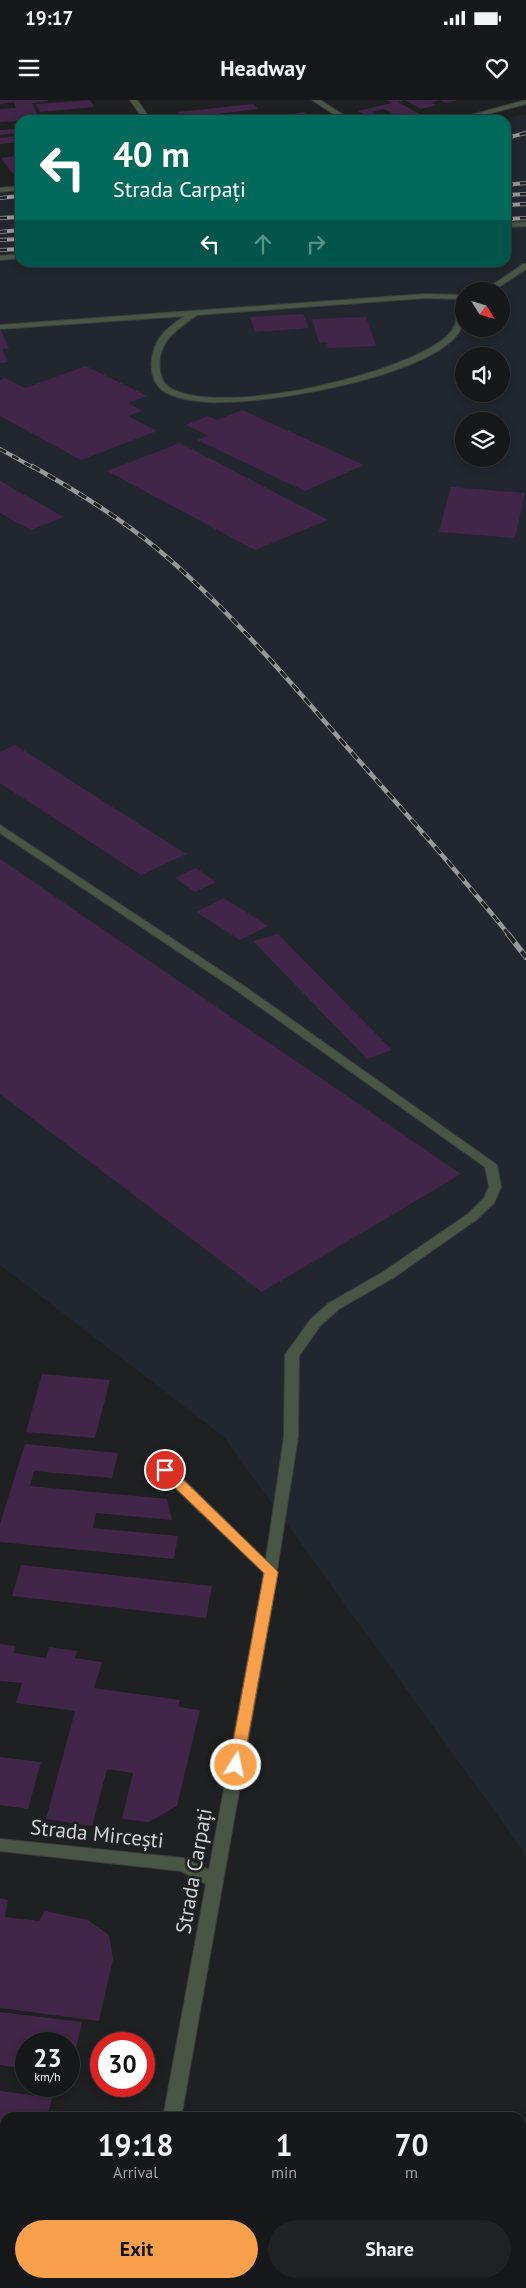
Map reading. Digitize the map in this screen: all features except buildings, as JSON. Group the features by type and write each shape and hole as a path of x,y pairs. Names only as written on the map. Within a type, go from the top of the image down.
{"street":[{"path":"133,100 144,115"},
{"path":"315,100 340,115"},
{"path":"475,115 526,102"},
{"path":"0,190 15,188"},
{"path":"511,225 526,224"},
{"path":"0,258 15,256"},
{"path":"502,282 526,266"},
{"path":"0,327 426,296 455,297"},
{"path":"196,313 174,328 161,341 156,375 159,382 166,389 200,399 264,397 334,385 414,359 452,336 455,331"},
{"name":"Strada Carpați","path":"0,828 240,988 491,1165 495,1187 490,1200 472,1217 432,1246 334,1306 315,1322 292,1355 291,1437 271,1572 173,2112"},
{"path":"165,1470 271,1572"},
{"name":"Strada Mircești","path":"0,1845 183,1866 215,1881"}],"shaded area":[{"path":"526,114 526,1855 224,1437 0,1265 0,193 15,192 15,267 511,267 511,118"}],"railway":[{"path":"511,137 526,133"},
{"path":"511,184 526,183"},
{"path":"511,195 526,194"},
{"path":"0,198 15,196"},
{"path":"511,205 526,204"},
{"path":"0,218 15,217"},
{"path":"511,219 526,218"},
{"path":"0,232 15,230"},
{"path":"0,240 15,239"},
{"path":"0,250 15,249"},
{"path":"0,449 34,468"},
{"path":"32,466 111,514 155,547 206,593 301,694 449,863 509,935"},
{"path":"508,934 526,957"}],"route":[{"path":"165,1470 271,1572 236,1765"}]}
